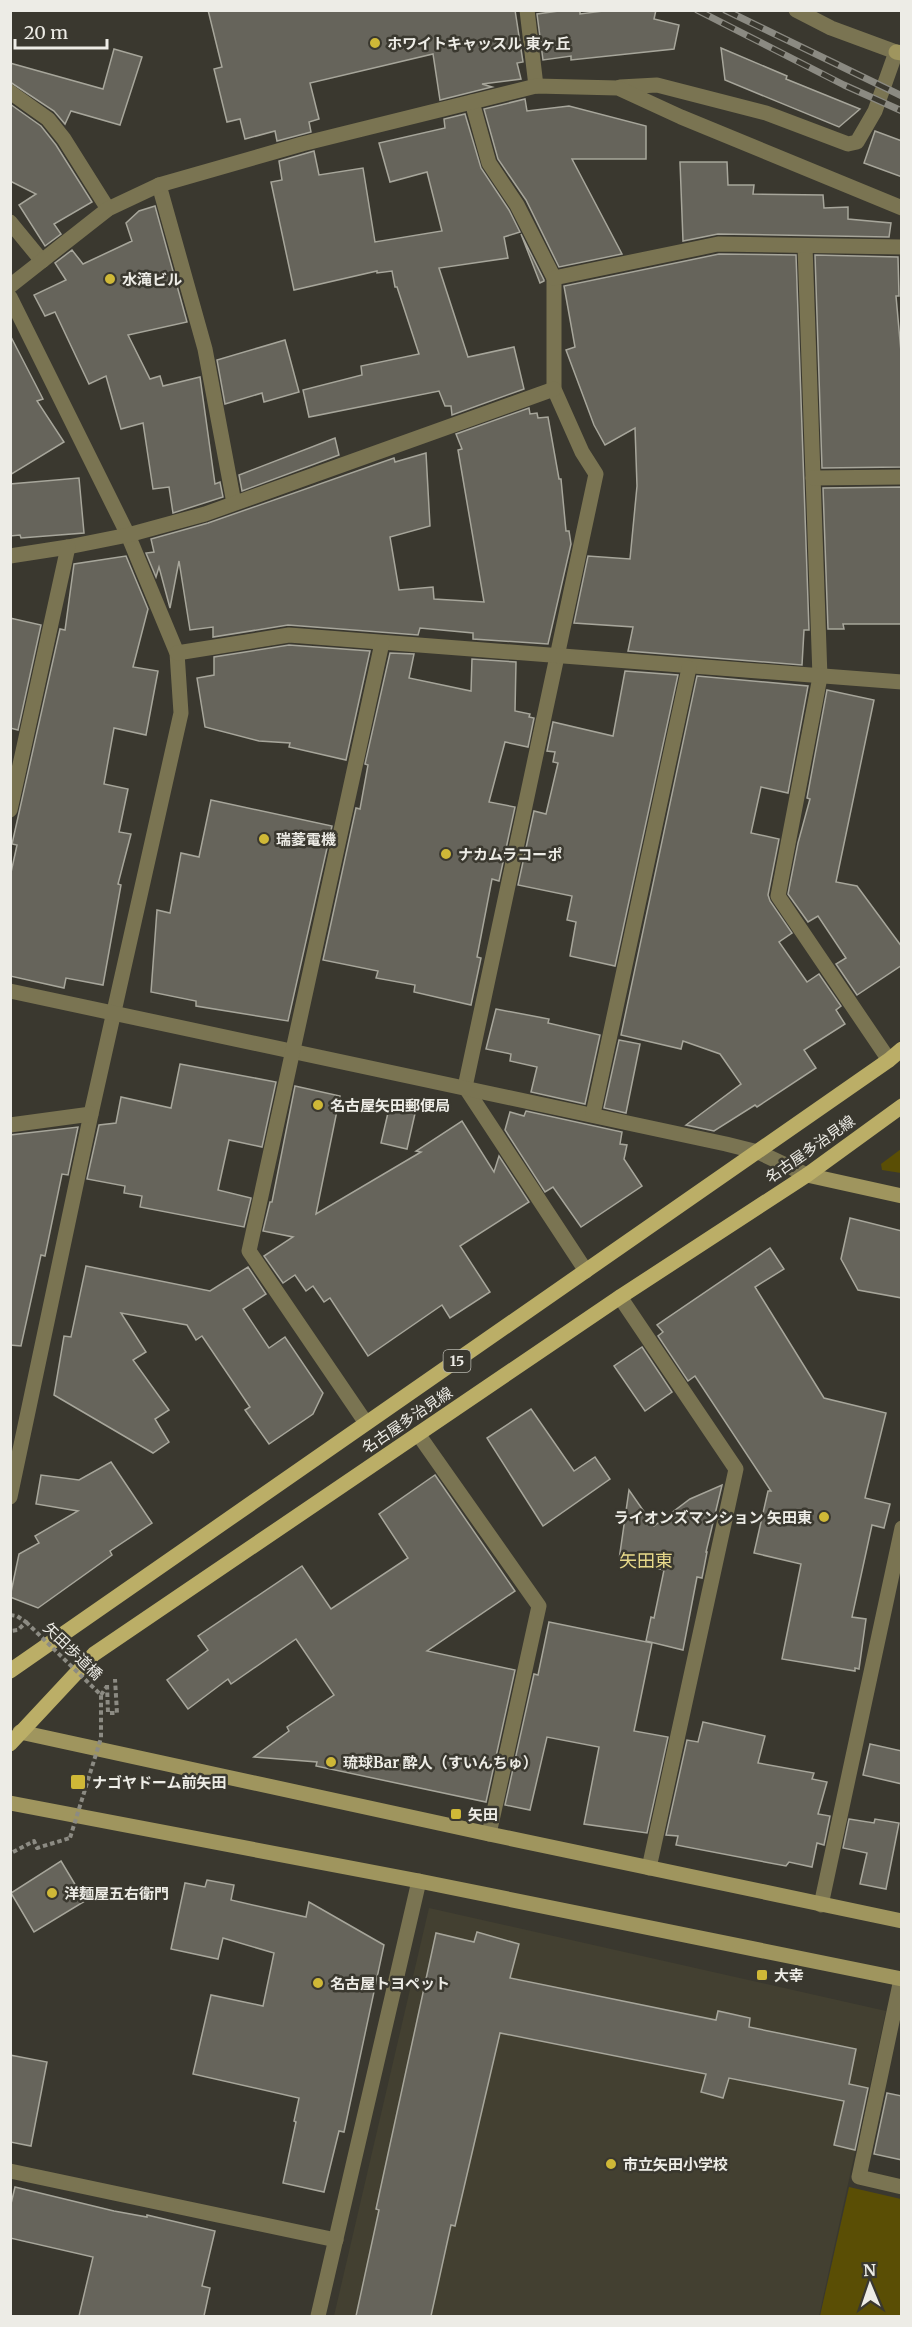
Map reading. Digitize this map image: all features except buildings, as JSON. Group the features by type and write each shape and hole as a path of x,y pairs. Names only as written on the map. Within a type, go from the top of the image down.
{"main road":[{"name":"名古屋多治見線","path":"10,1671 758,1152 902,1049"},
{"name":"名古屋多治見線","path":"14,1734 94,1654 620,1298 807,1175 902,1106"}],"street":[{"path":"527,10 536,86"},
{"path":"10,286 108,209 159,185 302,144 536,86 618,88 657,85 766,113 848,144 857,142 875,111 899,53 831,28 796,10"},
{"path":"618,88 681,117 902,208"},
{"path":"10,92 48,119 64,139 108,209"},
{"path":"472,102 489,163 517,205 554,278 554,389 582,452 596,474 465,1088 586,1271"},
{"path":"159,185 205,349 234,503"},
{"path":"10,222 42,261"},
{"path":"554,278 718,244 902,248"},
{"path":"805,246 819,677 778,896 889,1060"},
{"path":"10,297 128,535 177,653 181,713 91,1114 10,1497"},
{"path":"10,556 128,535 205,514 554,389"},
{"path":"813,478 902,477"},
{"path":"10,810 69,547"},
{"path":"177,653 289,635 689,668 902,682"},
{"path":"366,1423 249,1251 382,643"},
{"path":"593,1114 689,668"},
{"path":"10,991 593,1114 758,1152 807,1175 902,1196"},
{"path":"10,1125 91,1114"},
{"path":"620,1298 736,1469 649,1868"},
{"path":"418,1434 539,1606 489,1834"},
{"path":"821,1905 902,1528"},
{"path":"14,1734 902,1921"},
{"path":"10,1803 419,1881 901,1979 859,2177 902,2187"},
{"path":"318,2316 419,1881"},
{"path":"10,2171 336,2240"}],"path":[{"name":"矢田歩道橋","path":"10,1615 17,1616 26,1622 101,1695 100,1738 70,1838 36,1848 34,1841 13,1852"},
{"name":"矢田歩道橋","path":"10,1631 18,1630 26,1622"},
{"path":"101,1695 107,1685 108,1713 117,1713 115,1678"}],"shaded area":[{"path":"901,1149 901,1173 882,1170 881,1164"},
{"name":"市立矢田小学校","path":"429,1908 886,2011 819,2316 334,2316"},
{"path":"849,2187 901,2199 901,2316 820,2316"}],"railway":[{"path":"697,10 844,85 902,111"},
{"path":"725,10 902,96"}],"place":[{"name":"ホワイトキャッスル 東ヶ丘","path":"375,43"},
{"name":"水滝ビル","path":"110,279"},
{"name":"瑞菱電機","path":"264,839"},
{"name":"ナカムラコーポ","path":"446,854"},
{"name":"名古屋矢田郵便局","path":"318,1105"},
{"name":"ライオンズマンション 矢田東","path":"824,1517"},
{"name":"琉球Bar 酔人（すいんちゅ）","path":"331,1762"},
{"name":"ナゴヤドーム前矢田","path":"78,1782"},
{"name":"矢田","path":"456,1814"},
{"name":"洋麺屋五右衛門","path":"52,1893"},
{"name":"大幸","path":"762,1975"},
{"name":"名古屋トヨペット","path":"318,1983"},
{"name":"市立矢田小学校","path":"611,2164"}],"district":[{"name":"矢田東","path":"646,1560"}]}
